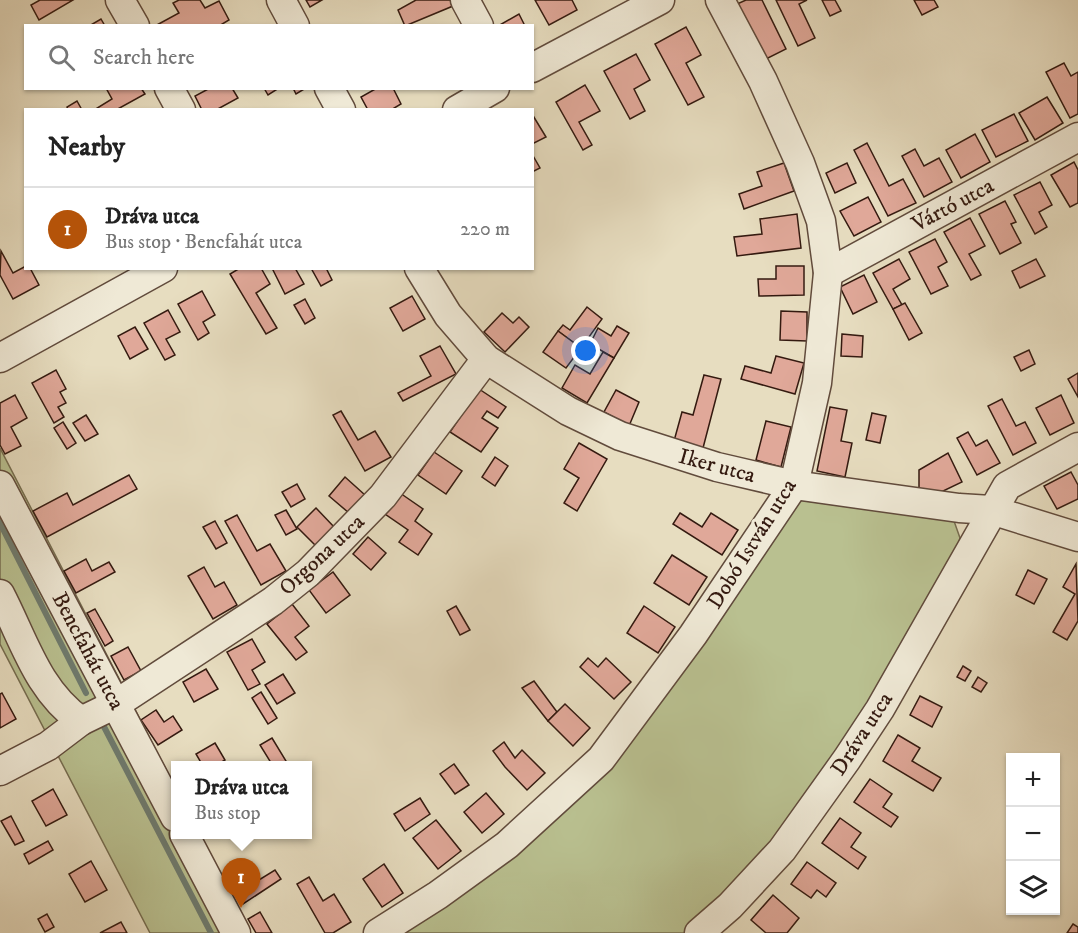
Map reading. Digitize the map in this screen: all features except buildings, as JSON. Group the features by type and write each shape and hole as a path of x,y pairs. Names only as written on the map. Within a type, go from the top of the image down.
{"street":[{"path":"120,0 134,24"},
{"path":"281,0 294,24"},
{"path":"465,0 478,24"},
{"path":"534,67 660,0"},
{"name":"Dobó István utca","path":"378,933 438,895 507,845 601,759 693,635 794,485 817,383 828,273 821,221 800,163 763,81 720,0"},
{"path":"171,90 180,108"},
{"path":"330,90 340,108"},
{"path":"460,108 492,90"},
{"name":"Vártó utca","path":"828,273 1078,137"},
{"path":"0,358 159,270"},
{"name":"Iker utca","path":"420,270 448,315 486,359 568,411 620,436 717,467 794,485 959,508 991,510 1078,537"},
{"name":"Orgona utca","path":"0,771 48,746 81,721 116,704 273,601 308,573 383,496 486,359"},
{"name":"Dráva utca","path":"699,933 730,906 782,850 847,759 880,709 991,510 1007,486 1078,447"},
{"name":"Bencfahát utca","path":"0,485 171,810"},
{"path":"0,594 39,677 62,708 81,721"},
{"path":"187,839 236,933"}],"green space":[{"path":"0,448 171,779 171,839 201,839 250,933 150,933 0,644"},
{"path":"799,500 954,521 960,538 954,564 931,606 783,836 688,933 394,933 512,850"}],"waterway":[{"path":"0,523 86,693"},
{"path":"101,721 211,933"}],"place":[{"name":"Dráva utca","path":"241,908"}]}
